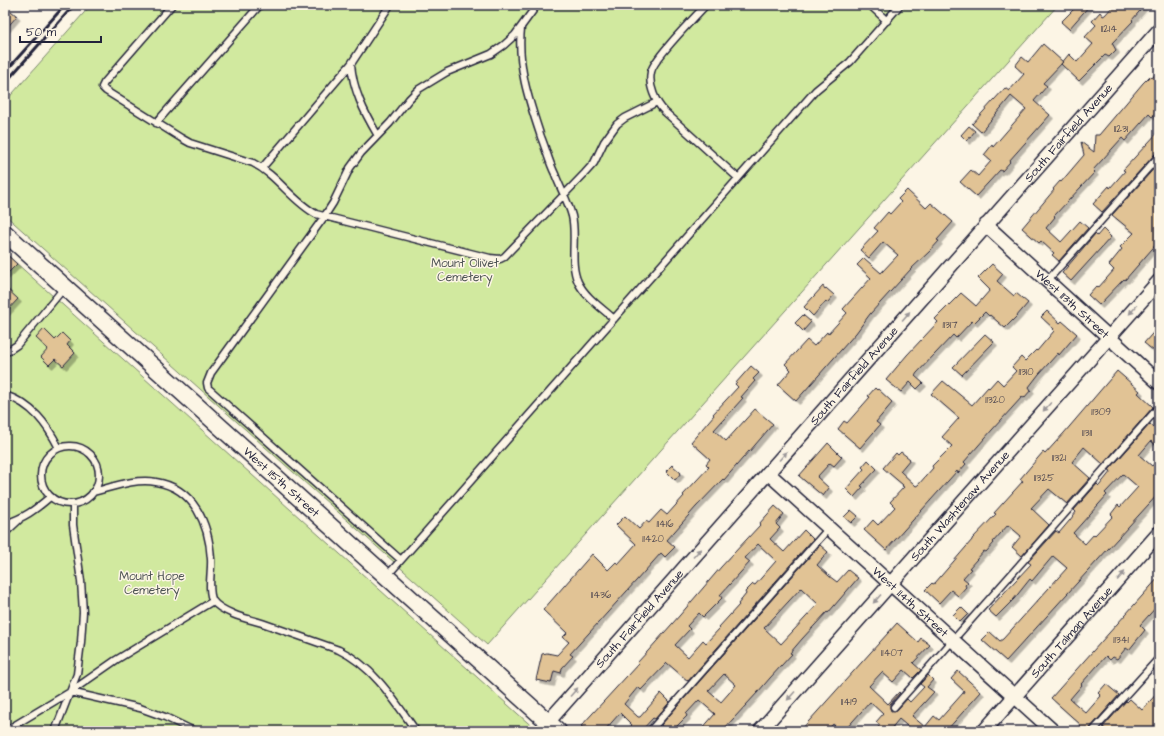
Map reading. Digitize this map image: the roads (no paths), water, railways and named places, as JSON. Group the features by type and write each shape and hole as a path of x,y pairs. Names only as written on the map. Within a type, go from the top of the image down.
{"street":[{"name":"South Fairfield Avenue","path":"549,728 768,473 1159,30"},
{"name":"West 113th Street","path":"986,225 1159,382"},
{"name":"West 115th Street","path":"5,233 386,576 549,728"},
{"name":"South Washtenaw Avenue","path":"760,731 1159,281"},
{"name":"West 114th Street","path":"768,473 1053,731"},
{"name":"South Talman Avenue","path":"984,731 1159,533"}],"lane":[{"path":"172,5 107,78 102,87 106,91 190,143 253,163 262,168 308,210 324,217 490,258 500,259 504,257 594,163 604,142 617,124 625,118 657,102"},
{"path":"156,123 260,5"},
{"path":"262,168 352,64 390,5"},
{"path":"401,560 208,388 207,383 211,373 324,217 350,168 377,134 390,123 419,89 447,72 491,54 515,35 537,5"},
{"path":"706,5 661,55 653,67 651,80 657,102 665,112 738,178"},
{"path":"870,5 887,21"},
{"path":"386,576 816,90 850,62 900,5"},
{"path":"521,28 520,56 528,96 554,173 573,218 575,271 578,282 590,297 614,319"},
{"path":"352,64 352,77 357,94 367,117 377,134"},
{"path":"1047,281 1159,156"},
{"path":"5,352 17,345 64,287"},
{"path":"5,395 40,416 50,430 59,448"},
{"path":"894,707 1159,407"},
{"path":"68,446 77,447 86,451 93,458 99,475 93,492 88,498 81,502 65,504 57,502 50,497 44,489 41,480 41,470 44,461 51,453 59,448 68,446"},
{"path":"93,492 142,481 156,482 170,486 183,493 192,502 201,515 207,530 211,560 210,592 213,601 223,610 235,615 333,647 350,655 361,663 382,685 416,731"},
{"path":"5,524 20,519 34,511 50,497"},
{"path":"55,731 77,674 81,642 83,612 81,581 73,525 73,504"},
{"path":"5,533 20,519"},
{"path":"650,731 829,528"},
{"path":"6,731 70,692 116,660 213,601"},
{"path":"1093,731 1159,658"},
{"path":"70,692 140,708 165,717 194,731"}],"railway":[{"path":"5,72 65,5"},
{"path":"5,83 74,5"}],"park label":[{"name":"Mount Olivet Cemetery","path":"465,270"},
{"name":"Mount Hope Cemetery","path":"152,583"}]}
